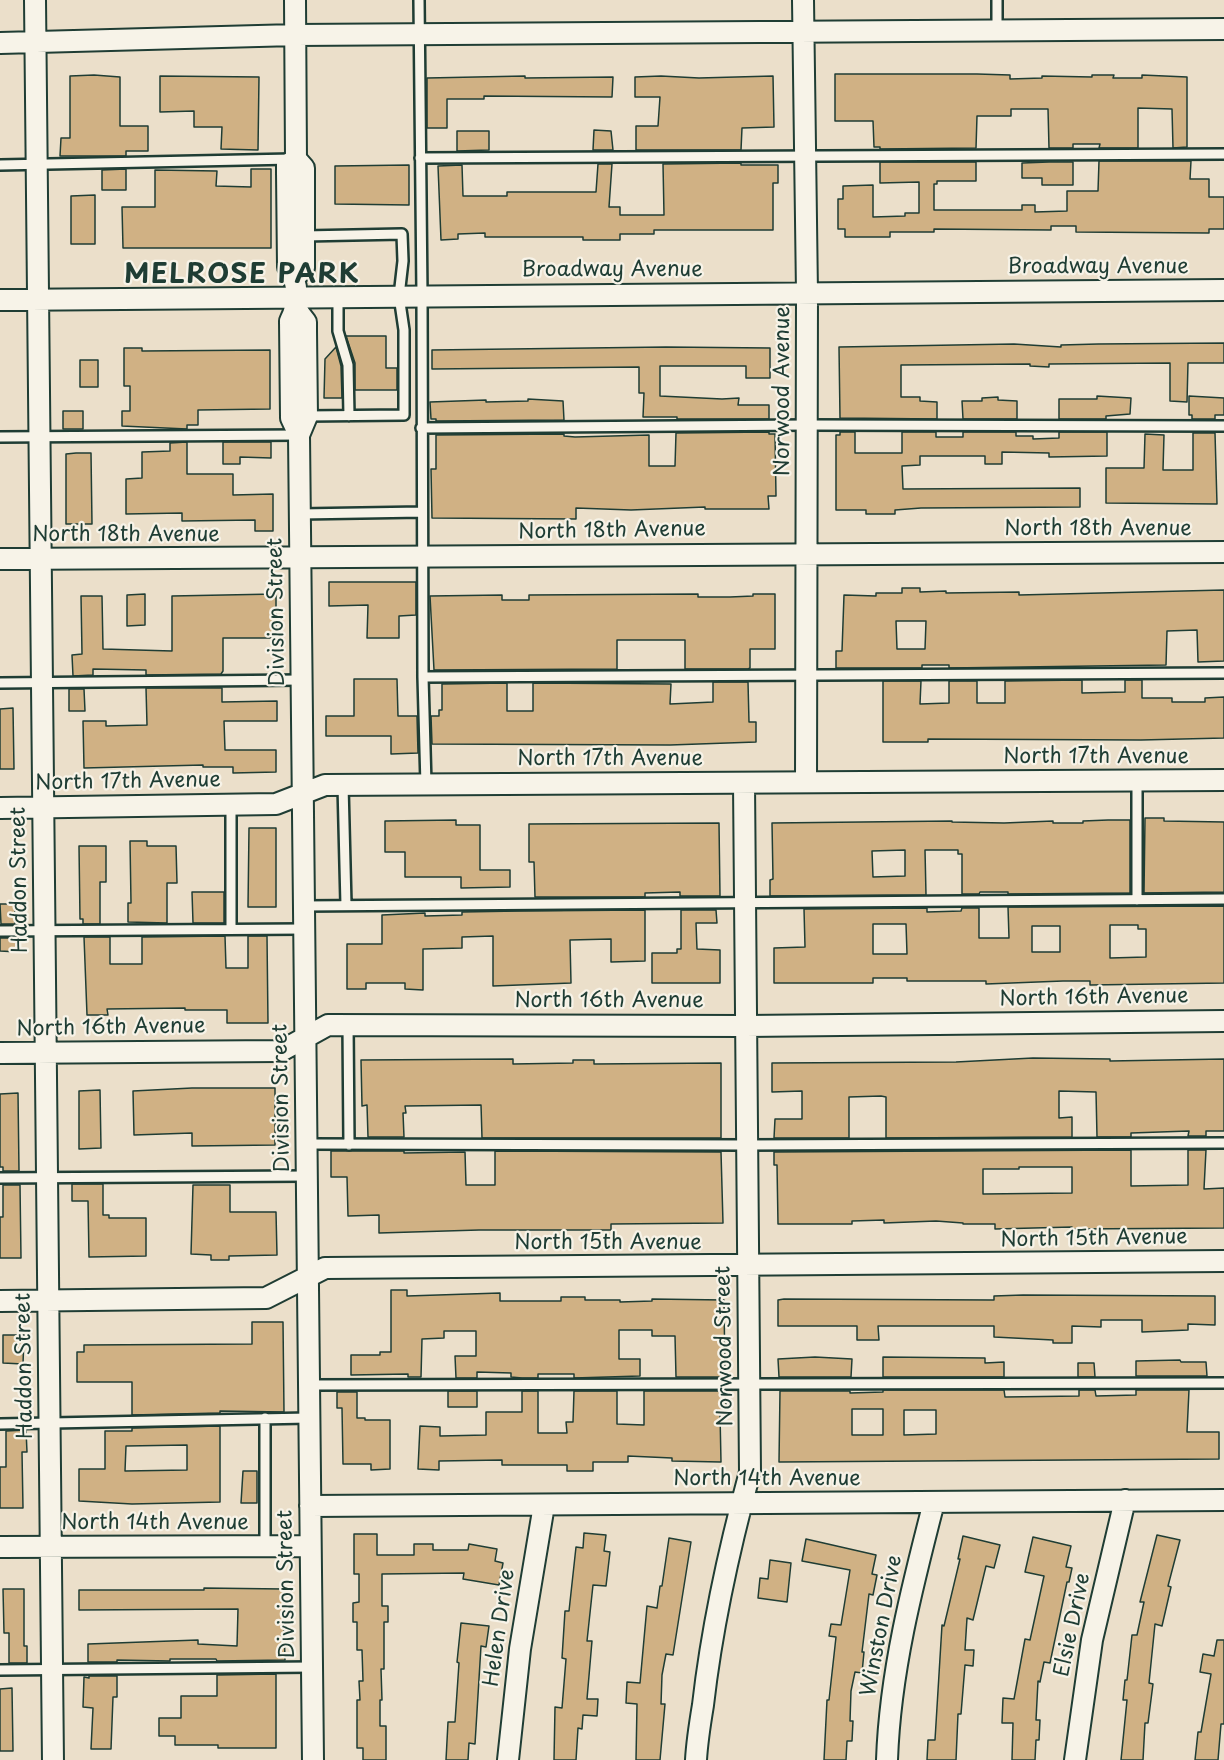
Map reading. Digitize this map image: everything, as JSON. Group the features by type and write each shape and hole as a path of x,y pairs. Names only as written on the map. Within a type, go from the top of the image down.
{"street":[{"name":"Haddon Street","path":"34,0 53,1760"},
{"name":"Division Street","path":"295,0 296,159 304,168 304,268 290,321 291,418 299,435"},
{"name":"Norwood Avenue","path":"804,0 807,293 806,782"},
{"path":"0,43 295,35 1224,29"},
{"name":"Division Street","path":"296,159 287,165 288,267 306,322 307,416 299,435 313,1760"},
{"name":"Broadway Avenue","path":"0,300 296,294 399,296 1224,290"},
{"name":"North 18th Avenue","path":"0,559 1224,552"},
{"name":"North 17th Avenue","path":"0,808 276,804 325,785 1224,780"},
{"name":"Norwood Street","path":"696,1760 714,1626 734,1526 750,1472 744,783"},
{"name":"North 16th Avenue","path":"0,1053 281,1051 328,1024 746,1026 1224,1021"},
{"name":"North 15th Avenue","path":"0,1301 266,1298 325,1268 1224,1261"},
{"name":"Elsie Drive","path":"1075,1760 1092,1640 1125,1500"},
{"name":"North 14th Avenue","path":"310,1506 1224,1500"},
{"name":"Winston Drive","path":"887,1760 888,1725 906,1610 934,1502"},
{"name":"Helen Drive","path":"508,1760 520,1649 544,1504"},
{"name":"North 14th Avenue","path":"0,1548 310,1546"}],"lane":[{"path":"419,0 423,677 426,784"},
{"path":"997,0 997,31"},
{"path":"420,158 1224,154"},
{"path":"0,165 296,159"},
{"path":"304,236 402,234 403,261 399,296 404,330 404,415 307,416"},
{"path":"338,296 338,331 348,364 349,416"},
{"path":"421,428 807,425 1224,426"},
{"path":"0,438 299,435"},
{"path":"300,514 422,512"},
{"path":"423,677 1224,673"},
{"path":"0,683 301,680"},
{"path":"1137,780 1137,900"},
{"path":"343,785 346,906"},
{"path":"231,805 231,929"},
{"path":"304,906 1224,899"},
{"path":"0,931 304,929"},
{"path":"348,1024 349,1145"},
{"path":"306,1144 1224,1143"},
{"path":"0,1178 306,1176"},
{"path":"309,1385 1224,1383"},
{"path":"265,1418 265,1546"},
{"path":"0,1424 309,1418"},
{"path":"0,1670 312,1667"}],"building":[{"path":"835,74 977,74 1010,75 1010,79 1042,78 1042,76 1092,77 1092,75 1114,75 1113,78 1142,78 1142,75 1187,77 1187,147 1173,148 1172,109 1138,108 1138,148 1099,148 1100,144 1073,144 1073,148 1049,148 1048,109 1011,109 1011,116 977,116 976,148 880,149 880,147 874,147 873,121 835,121"},
{"path":"70,76 120,77 120,126 148,126 148,151 126,151 126,156 60,156 61,138 70,138"},
{"path":"160,76 259,77 258,150 221,149 222,127 194,127 194,111 160,112"},
{"path":"525,76 525,78 613,77 612,97 484,96 484,99 447,99 447,128 427,128 427,78"},
{"path":"773,76 774,127 742,128 741,150 636,150 636,126 658,126 660,97 635,97 635,77 699,78"},
{"path":"594,130 611,131 613,150 593,150"},
{"path":"457,131 489,131 489,150 457,151"},
{"path":"1099,161 1191,161 1190,179 1209,179 1209,197 1224,197 1224,229 1209,229 1209,233 1076,232 1076,226 1051,226 1051,230 934,229 934,232 890,232 890,237 845,237 845,229 838,229 838,199 843,199 843,186 873,185 873,217 919,213 919,182 880,183 880,162 976,162 976,181 937,181 937,184 934,184 934,210 1022,210 1022,205 1035,205 1035,212 1067,211 1067,191 1098,191"},
{"path":"1073,162 1073,185 1042,185 1042,178 1022,178 1022,163"},
{"path":"741,163 741,165 778,165 778,183 773,183 773,230 654,230 654,234 620,234 620,240 583,240 583,237 485,237 485,233 458,234 458,239 441,240 438,166 462,165 463,196 507,196 507,192 596,192 598,164 612,164 609,207 620,207 620,215 664,215 663,164"},
{"path":"409,165 409,205 335,204 335,166"},
{"path":"126,169 126,190 102,190 102,170"},
{"path":"251,169 271,169 271,248 123,248 122,207 155,207 155,170 217,171 216,186 251,187"},
{"path":"95,195 95,244 71,244 71,196"},
{"path":"346,336 386,336 386,368 397,368 397,390 355,390 355,363"},
{"path":"1224,343 1224,363 1188,363 1187,402 1170,401 1170,363 1049,364 1049,367 1030,366 1030,364 901,365 901,397 920,397 920,401 937,402 937,419 840,418 839,347 1014,344 1061,347 1061,345 1098,344"},
{"path":"336,347 341,366 342,398 324,398 325,359"},
{"path":"124,348 142,348 142,351 270,350 270,409 198,410 198,425 187,425 187,429 122,426 122,411 130,411 130,386 124,386"},
{"path":"770,348 770,378 746,378 746,366 660,366 660,396 739,398 738,405 769,405 769,419 643,417 644,393 639,393 639,367 432,369 432,350"},
{"path":"80,360 98,360 98,387 80,387"},
{"path":"1097,396 1131,398 1130,414 1106,416 1106,419 1059,419 1059,399 1097,399"},
{"path":"1189,396 1224,398 1224,415 1215,415 1215,419 1192,419 1192,415 1189,415"},
{"path":"998,397 998,400 1017,401 1017,419 963,419 962,401 982,401 982,398"},
{"path":"528,399 563,401 564,420 436,421 436,419 431,419 430,402 528,401"},
{"path":"63,411 83,411 83,429 63,429"},
{"path":"769,432 769,434 775,434 776,496 768,496 769,509 576,508 576,519 432,518 431,469 436,469 436,435 564,434 564,436 575,437 649,435 649,466 675,466 676,433"},
{"path":"840,432 855,432 855,453 902,453 902,432 936,432 936,437 963,437 963,432 1016,432 1016,436 1033,436 1033,439 1059,438 1059,432 1107,432 1107,456 1049,457 1049,453 1002,452 1002,464 985,464 985,456 920,456 920,465 902,466 903,489 1080,488 1080,507 921,508 895,510 895,514 866,514 866,510 836,510 836,435 840,435"},
{"path":"1193,433 1215,433 1217,504 1106,503 1106,468 1144,468 1145,434 1164,435 1163,470 1193,470"},
{"path":"187,442 187,474 233,474 233,495 273,494 273,531 255,531 255,520 182,521 182,513 126,514 126,479 142,478 142,452 170,451 170,443"},
{"path":"223,442 271,442 271,458 240,457 240,464 223,464"},
{"path":"91,453 92,524 66,524 66,454"},
{"path":"329,582 416,582 416,615 399,616 399,638 367,638 368,605 329,606"},
{"path":"902,588 920,588 920,592 946,591 946,593 1019,592 1019,595 1224,590 1224,661 1198,662 1197,630 1167,631 1166,665 949,668 949,665 922,665 922,668 836,668 836,651 842,651 844,595 876,596 876,593 902,593","holes":["896,621 926,621 925,649 897,649"]},
{"path":"145,594 145,625 127,626 127,595"},
{"path":"276,594 276,638 223,638 223,671 221,674 146,675 146,670 93,669 93,675 73,676 72,655 82,654 81,596 102,596 103,649 172,651 172,596"},
{"path":"698,594 698,597 730,597 775,594 775,649 750,649 750,668 748,669 685,669 685,640 617,640 617,669 434,670 430,596 502,595 502,600 529,600 529,595"},
{"path":"354,679 397,679 398,716 417,716 418,753 391,754 391,736 326,736 326,716 354,716"},
{"path":"1082,680 1082,693 1125,692 1125,680 1142,680 1142,698 1172,698 1172,702 1205,702 1205,698 1224,697 1224,738 928,739 928,742 883,742 883,681 921,681 920,704 949,703 949,681 977,681 977,703 1005,703 1005,681"},
{"path":"713,682 748,682 749,722 756,722 756,742 670,745 432,744 431,716 439,716 439,710 442,710 442,684 507,683 507,711 533,711 533,683 671,684 670,704 713,702"},
{"path":"146,688 222,688 222,702 277,701 277,721 224,721 225,750 276,750 276,772 233,773 233,767 203,767 203,765 84,768 83,721 106,721 106,726 147,725"},
{"path":"69,689 84,689 85,711 69,711"},
{"path":"13,708 14,769 0,769 0,709"},
{"path":"1145,818 1164,818 1164,821 1224,822 1224,892 1144,893"},
{"path":"456,820 456,825 480,825 480,870 510,870 510,887 461,888 461,877 405,877 405,852 385,852 385,821"},
{"path":"1130,820 1130,893 1008,894 1008,892 980,892 979,894 962,894 962,854 958,854 958,850 925,850 926,895 770,896 770,880 773,879 772,823 1053,821 1053,823 1083,823 1083,821","holes":["905,850 905,876 873,877 872,851"]},
{"path":"719,823 720,896 680,896 680,892 645,893 645,897 535,897 534,862 529,862 529,824"},
{"path":"249,828 276,828 276,907 248,907"},
{"path":"130,841 147,841 147,846 176,846 177,883 167,883 167,923 128,922 128,903 131,903"},
{"path":"79,846 106,846 106,882 100,882 100,924 83,924 83,919 80,919"},
{"path":"192,892 224,892 224,923 193,923"},
{"path":"0,904 15,904 15,924 1,924"},
{"path":"1224,906 1224,983 1090,985 1090,981 1063,981 986,984 986,981 907,981 907,978 873,978 873,983 774,983 774,948 805,947 804,909 927,908 927,912 979,908 979,938 1009,938 1008,907","holes":["873,924 906,924 907,954 873,954","1110,925 1138,925 1138,929 1146,929 1146,957 1110,958","1032,926 1060,926 1060,952 1032,952"]},
{"path":"645,910 645,961 611,962 611,939 570,940 571,983 493,986 493,936 462,937 462,948 423,949 423,990 405,989 405,983 366,983 366,989 347,989 347,944 382,944 382,915 425,913 425,916 462,915 462,912"},
{"path":"681,910 716,910 717,923 696,923 697,949 720,950 720,983 652,983 652,953 677,953 677,949 681,949"},
{"path":"225,936 226,968 248,968 248,936 267,936 268,1023 227,1023 227,1010 185,1010 185,1008 107,1009 108,1015 87,1015 84,937 110,937 110,964 142,964 142,937"},
{"path":"0,938 19,938 18,952 0,951"},
{"path":"1033,1058 1110,1059 1110,1061 1224,1059 1224,1131 1206,1131 1206,1136 1188,1136 1189,1131 1131,1133 1131,1137 1097,1137 1096,1092 1059,1091 1059,1118 1072,1117 1072,1137 886,1138 886,1097 881,1096 849,1097 849,1138 774,1138 775,1119 802,1119 802,1091 772,1092 772,1063 956,1062"},
{"path":"513,1059 513,1064 573,1063 573,1060 594,1060 594,1064 721,1063 721,1138 482,1138 481,1105 405,1106 404,1137 368,1137 367,1105 362,1106 361,1060"},
{"path":"275,1088 275,1145 192,1146 192,1133 134,1135 133,1091"},
{"path":"100,1090 101,1148 79,1149 79,1091"},
{"path":"18,1093 19,1171 3,1171 3,1167 0,1167 0,1094"},
{"path":"1131,1150 1131,1186 1188,1185 1188,1150 1206,1150 1204,1189 1224,1188 1224,1228 995,1229 995,1224 936,1221 884,1223 884,1220 852,1221 852,1224 778,1224 777,1165 774,1165 774,1152","holes":["1072,1167 1072,1193 983,1194 983,1169"]},
{"path":"331,1151 465,1152 466,1185 495,1185 495,1151 721,1152 723,1223 611,1224 611,1230 379,1233 379,1215 348,1216 347,1177 331,1177"},
{"path":"72,1184 103,1184 103,1215 109,1215 109,1218 146,1218 146,1256 89,1257 88,1201 72,1201"},
{"path":"3,1185 20,1185 21,1258 0,1258"},
{"path":"193,1185 230,1185 230,1212 276,1212 277,1255 229,1256 229,1260 211,1260 211,1255 191,1254"},
{"path":"391,1290 407,1290 407,1296 500,1293 500,1301 561,1301 561,1297 585,1297 585,1300 620,1300 620,1302 652,1301 652,1299 724,1300 725,1377 676,1377 675,1336 652,1336 652,1330 619,1330 619,1359 640,1359 640,1376 574,1378 574,1374 538,1374 538,1378 522,1378 511,1377 511,1373 477,1372 477,1378 456,1378 455,1356 476,1356 476,1331 444,1331 444,1338 422,1339 421,1377 408,1377 408,1374 351,1375 351,1355 380,1355 380,1352 391,1352"},
{"path":"994,1296 1215,1296 1215,1325 1188,1324 1188,1330 1142,1332 1142,1320 1101,1320 1101,1327 1072,1326 1072,1343 994,1337 994,1326 878,1326 879,1340 857,1340 857,1326 778,1326 778,1300 784,1299 994,1300"},
{"path":"252,1322 283,1322 284,1412 220,1411 220,1413 132,1415 132,1382 77,1382 77,1352 84,1352 84,1345 252,1344"},
{"path":"3,1335 24,1335 23,1364 3,1363"},
{"path":"815,1357 852,1359 851,1377 779,1377 778,1359"},
{"path":"883,1357 985,1358 985,1363 1004,1362 1004,1377 883,1377"},
{"path":"1180,1360 1181,1362 1206,1362 1207,1376 1136,1376 1136,1361"},
{"path":"1078,1363 1094,1363 1095,1377 1078,1377"},
{"path":"883,1390 1004,1390 1005,1397 1079,1396 1079,1390 1095,1390 1096,1396 1136,1395 1136,1390 1189,1390 1187,1432 1219,1432 1219,1459 779,1462 780,1391 883,1392","holes":["852,1409 883,1409 883,1435 852,1435","904,1410 936,1410 936,1434 904,1435"]},
{"path":"448,1391 477,1391 477,1407 448,1407"},
{"path":"522,1391 538,1391 538,1433 567,1433 566,1422 573,1422 574,1391 617,1391 617,1424 644,1425 644,1391 726,1391 726,1414 720,1414 721,1462 672,1461 672,1458 628,1456 628,1462 593,1462 593,1471 567,1471 567,1465 502,1465 502,1460 439,1461 439,1470 418,1469 420,1426 440,1427 440,1436 486,1435 486,1412 522,1412"},
{"path":"337,1392 357,1392 357,1418 390,1420 390,1469 371,1470 371,1464 343,1464 342,1408 337,1408"},
{"path":"220,1426 220,1502 132,1504 79,1501 79,1469 105,1469 105,1431 132,1431 132,1428","holes":["187,1445 187,1470 125,1471 126,1446"]},
{"path":"26,1430 27,1452 22,1452 23,1508 0,1508 0,1467 6,1467 6,1431"},
{"path":"243,1471 257,1471 257,1503 241,1503"},
{"path":"584,1533 606,1535 604,1551 610,1552 606,1586 593,1585 587,1641 592,1641 587,1699 598,1699 597,1716 583,1715 582,1729 578,1728 576,1760 554,1760 555,1707 562,1708 566,1659 562,1658 565,1611 569,1611 576,1547 583,1548"},
{"path":"354,1534 377,1534 377,1555 414,1555 414,1544 433,1544 433,1550 468,1550 469,1544 497,1549 495,1561 503,1563 499,1585 463,1579 464,1573 382,1574 382,1606 388,1606 388,1622 384,1622 384,1669 381,1669 382,1700 380,1700 380,1726 386,1726 386,1760 363,1760 363,1748 357,1748 357,1700 360,1700 359,1681 363,1681 362,1650 357,1650 357,1622 353,1622 353,1603 359,1602 359,1574 354,1574"},
{"path":"1157,1535 1180,1540 1168,1586 1171,1587 1162,1626 1155,1624 1149,1683 1153,1684 1148,1723 1145,1723 1143,1760 1121,1760 1127,1700 1123,1700 1132,1635 1137,1635 1144,1602 1140,1602"},
{"path":"963,1536 1000,1545 994,1568 986,1566 973,1620 967,1618 965,1650 974,1650 973,1666 965,1665 961,1714 958,1714 956,1760 927,1760 928,1740 935,1740 942,1625 944,1626 960,1559 958,1559"},
{"path":"1033,1537 1071,1546 1066,1567 1072,1568 1050,1663 1044,1662 1040,1682 1038,1681 1036,1720 1040,1720 1035,1760 1012,1760 1013,1723 1002,1723 1003,1698 1014,1699 1025,1639 1030,1640 1044,1576 1025,1572"},
{"path":"669,1538 691,1542 673,1655 666,1654 662,1675 661,1704 665,1704 660,1760 636,1760 637,1704 626,1703 627,1682 640,1683 647,1606 657,1608"},
{"path":"806,1539 876,1555 872,1574 877,1575 873,1595 869,1594 862,1652 864,1652 862,1673 855,1672 851,1691 852,1741 847,1741 846,1760 824,1760 827,1700 829,1700 836,1637 829,1636 831,1624 841,1625 850,1570 802,1561"},
{"path":"770,1560 791,1563 787,1602 758,1598 760,1578 768,1579"},
{"path":"204,1588 283,1589 285,1660 170,1659 170,1661 88,1662 88,1644 198,1640 198,1644 237,1646 238,1609 79,1610 79,1590 204,1590"},
{"path":"3,1589 24,1589 24,1646 27,1646 27,1663 9,1663 9,1633 4,1633"},
{"path":"461,1623 489,1626 486,1647 481,1646 475,1744 469,1743 468,1760 446,1760 448,1722 455,1722"},
{"path":"1217,1640 1224,1640 1224,1724 1221,1724 1218,1760 1195,1760 1198,1732 1201,1732 1211,1674 1200,1672 1203,1654 1214,1656"},
{"path":"276,1674 276,1748 175,1745 175,1736 159,1736 159,1718 181,1718 181,1696 217,1696 217,1675"},
{"path":"89,1676 117,1676 117,1697 113,1697 111,1749 91,1749 93,1708 83,1707 84,1677 89,1678"},
{"path":"12,1688 13,1751 0,1751 0,1689"}],"district":[{"name":"MELROSE PARK","path":"242,276"}]}
